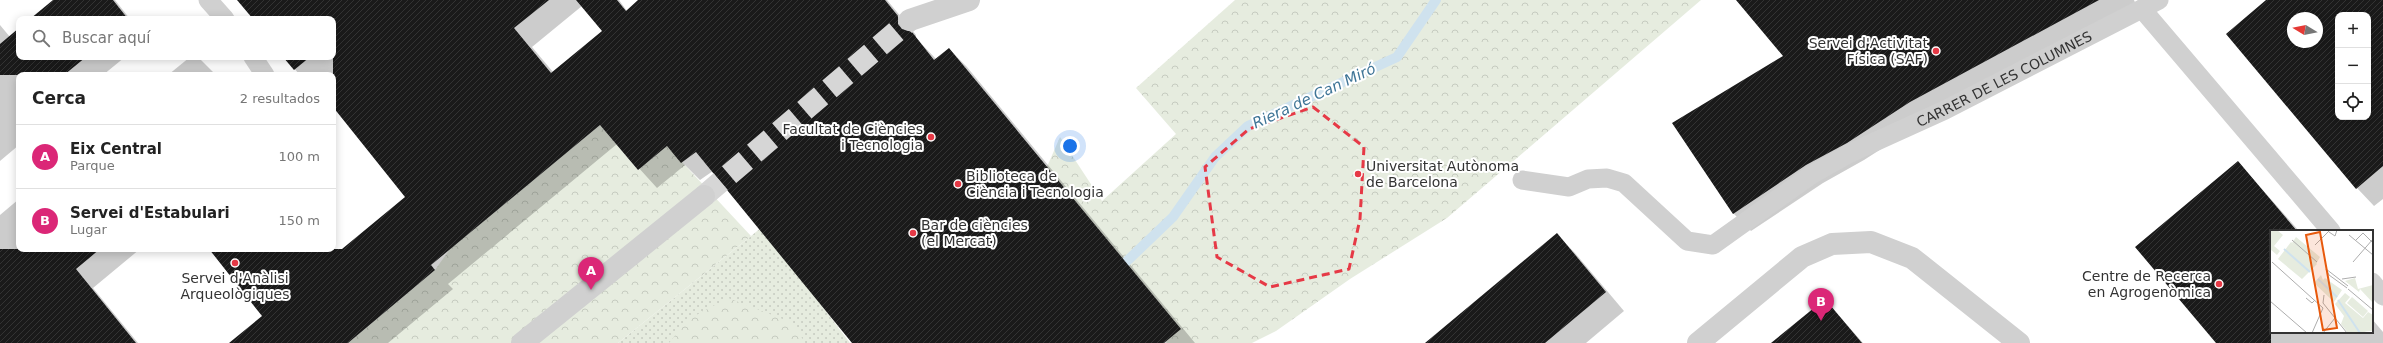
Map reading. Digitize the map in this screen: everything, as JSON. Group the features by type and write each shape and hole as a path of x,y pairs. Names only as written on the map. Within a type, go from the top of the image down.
{"street":[{"path":"921,0 910,20 969,0"},
{"path":"522,343 704,196"},
{"path":"1698,343 1802,257 1832,244 1871,242 1912,258 2019,343"}],"lane":[{"path":"208,0 222,16"},
{"name":"CARRER DE LES COLUMNES","path":"1522,180 1569,187 1588,179 1607,178 1624,183 1687,241 1713,245 1811,174 1848,154 1945,110 2159,0"},
{"path":"2142,9 2330,230"},
{"path":"255,60 263,72"},
{"path":"2373,283 2383,296"}],"highlighted area":[{"path":"1313,107 1364,147 1360,219 1349,269 1270,287 1217,257 1205,167 1249,129"}],"green space":[{"path":"1235,0 1701,0 1447,218 1350,279 1276,331 1252,343 1167,343 1043,176 1060,137 1102,201 1176,134 1136,88"},
{"path":"600,125 638,170 667,146 751,236 618,343 348,343 435,270 450,249"},
{"path":"762,227 850,343 618,343 751,236"},
{"path":"728,298 793,323 805,343 669,343 687,320"}],"building":[{"path":"53,0 113,0 126,16 34,16"},
{"path":"237,0 549,0 514,28 551,73 602,31 576,0 617,0 626,11 638,0 885,0 898,16 898,24 902,29 912,32 934,60 949,48 1181,329 1164,343 852,343 696,152 681,163 667,146 638,170 600,125 431,265 435,270 348,343 229,343 262,316 211,252 336,252 336,249 342,249 405,197 336,111 336,72 333,72 333,60 336,60 336,16 250,16"},
{"path":"1736,0 2099,0 1910,102 1847,143 1806,165 1733,214 1672,123 1783,56"},
{"path":"2266,0 2383,0 2383,166 2356,189 2226,34"},
{"path":"16,31 16,60 82,60 68,72 16,72 16,75 0,75 0,44"},
{"path":"286,60 306,60 294,70"},
{"name":"Centre de Recerca en Agrogenòmica","path":"2238,161 2296,230 2270,230 2271,343 2216,343 2135,247"},
{"path":"1557,233 1606,292 1545,343 1425,343"},
{"path":"0,249 16,249 16,252 96,252 76,269 136,343 0,343"},
{"path":"1825,299 1862,343 1771,343"}],"waterway":[{"name":"Riera de Can Miró","path":"1126,262 1173,217 1215,157 1248,126 1397,57 1436,0"}],"tunnel":[{"path":"704,196 910,20"}],"place":[{"name":"Servei d'Activitat Física (SAF)","path":"1936,51"},
{"name":"Facultat de Ciències i Tecnologia","path":"931,137"},
{"name":"Universitat Autònoma de Barcelona","path":"1358,174"},
{"name":"Biblioteca de Ciència i Tecnologia","path":"958,184"},
{"name":"Bar de ciències (el Mercat)","path":"913,233"},
{"name":"Servei d'Anàlisi Arqueològiques","path":"235,263"},
{"name":"Centre de Recerca en Agrogenòmica","path":"2219,284"},
{"name":"Eix Central","path":"591,290"},
{"name":"Servei d'Estabulari","path":"1821,321"}]}
